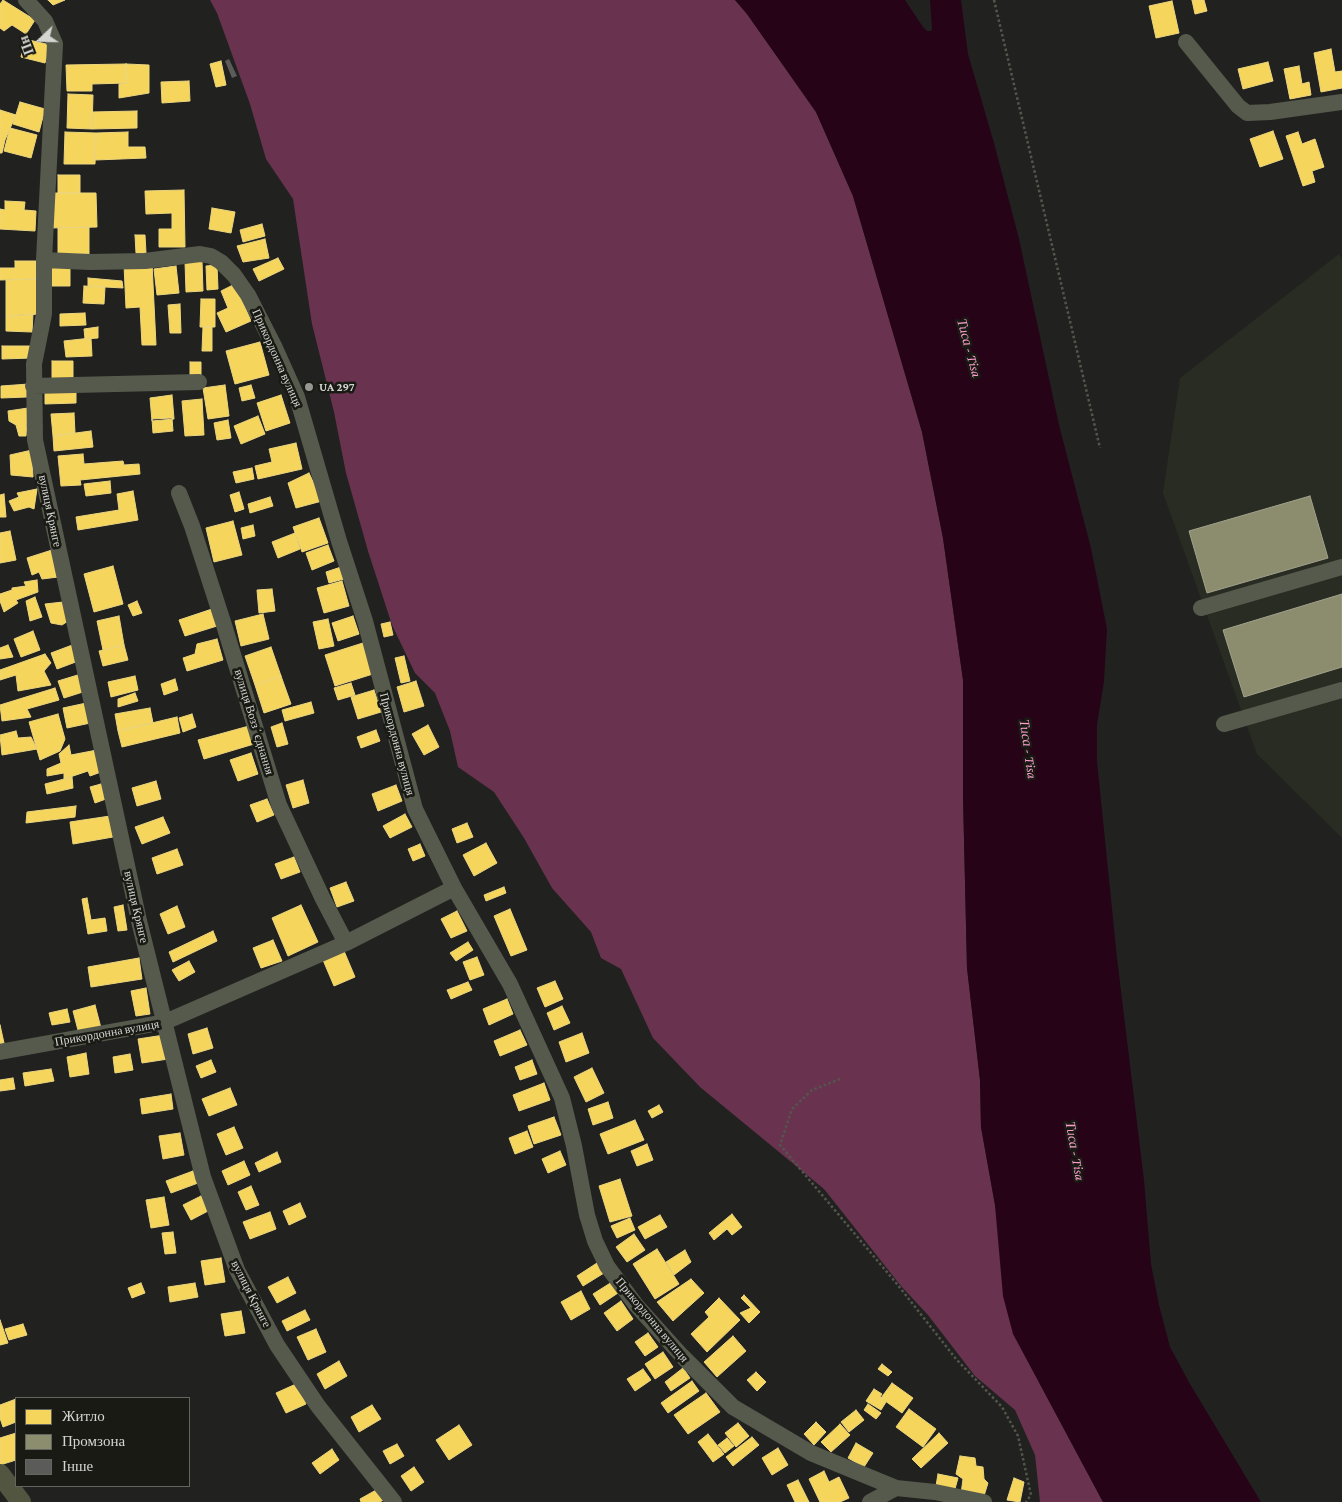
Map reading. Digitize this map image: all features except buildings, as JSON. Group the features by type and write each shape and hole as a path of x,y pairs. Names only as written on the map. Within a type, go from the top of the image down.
{"main road":[{"path":"0,1474 21,1502"}],"street":[{"path":"26,0 45,21 55,44 44,260"},
{"path":"1186,42 1238,106 1246,113 1270,112 1342,102"},
{"name":"Прикордонна вулиця","path":"44,260 90,262 145,261 200,254 211,256 221,262 234,275 248,295 297,397 339,541 365,621 415,809 454,888 510,984 562,1098 574,1146 587,1215 595,1242 607,1266 636,1305 680,1355 733,1407 811,1453 896,1488 934,1492 984,1502"},
{"name":"вулиця Крянге","path":"44,260 44,314 34,364 35,440 139,921 203,1177 236,1270 277,1345 318,1406 394,1502"},
{"path":"33,386 199,382"},
{"name":"вулиця Воззʼєднання","path":"179,493 192,526 224,625 279,805 346,943"},
{"path":"1201,608 1342,567"},
{"path":"1224,724 1342,690"},
{"name":"Прикордонна вулиця","path":"0,1052 165,1022 346,943 454,888"},
{"path":"870,1502 896,1488"}],"path":[{"path":"994,0 1100,448"},
{"path":"840,1079 812,1090 792,1109 780,1145 897,1284 956,1359 1002,1407 1018,1436 1031,1495 1026,1502"}],"shaded area":[{"path":"210,0 735,0 747,14 816,112 853,196 922,432 943,538 963,680 963,796 967,968 980,1080 981,1127 995,1205 1039,1382 1103,1502 1040,1502 1035,1455 1015,1410 975,1376 928,1315 901,1286 824,1189 700,1087 653,1038 621,969 601,958 591,932 552,888 524,838 494,792 458,767 450,731 435,693 415,673 392,625 368,551 346,473 334,412 312,324 293,199 266,159 250,104 217,13"},
{"path":"1339,254 1342,260 1342,838 1257,754 1163,493 1180,378"}],"water":[{"name":"Тиса - Tisa","path":"735,0 905,0 923,27 927,31 931,31 930,0 961,0 968,54 1019,239 1059,425 1091,548 1107,629 1104,681 1097,725 1097,761 1117,958 1144,1180 1151,1264 1159,1305 1170,1347 1261,1502 1103,1502 1013,1334 1003,1296 995,1205 981,1127 980,1080 967,968 963,796 963,680 943,538 922,432 853,196 816,112 747,14"}],"place":[{"name":"UA 297","path":"309,387"}]}
